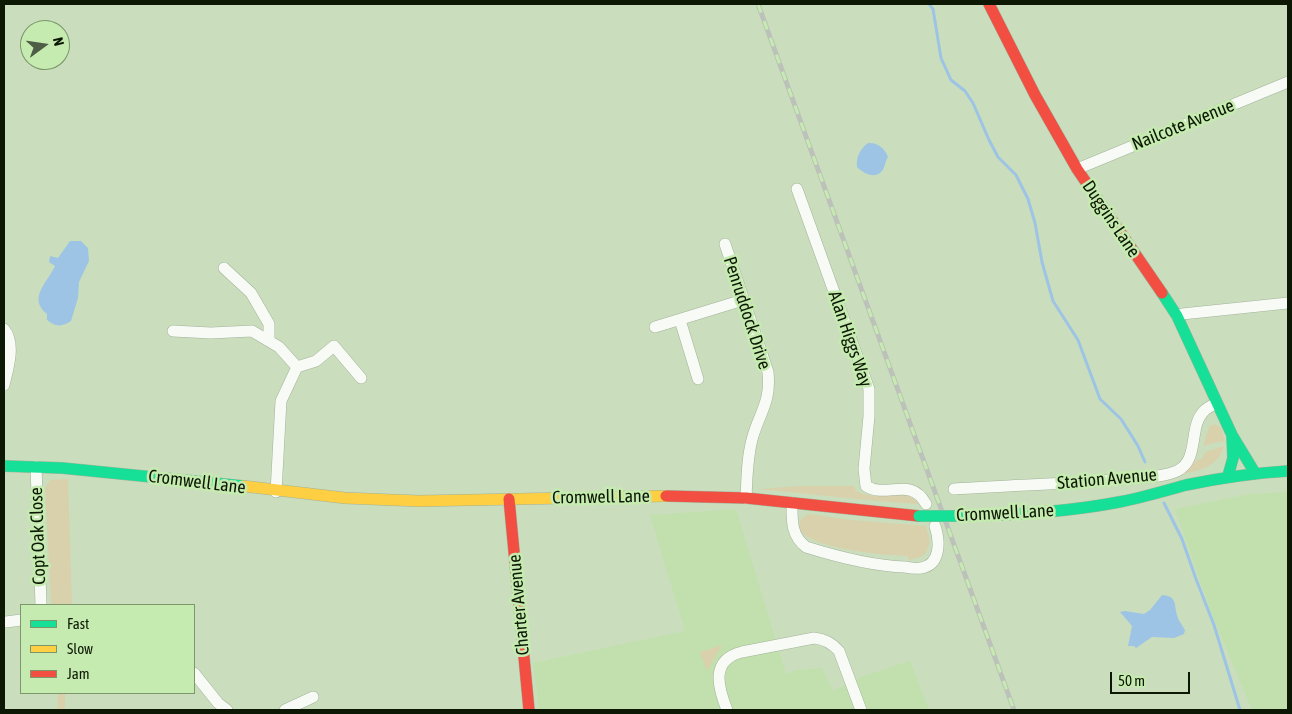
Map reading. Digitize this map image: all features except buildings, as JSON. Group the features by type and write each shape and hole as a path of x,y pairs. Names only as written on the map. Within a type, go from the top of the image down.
{"street":[{"name":"Duggins Lane","path":"989,4 1035,95 1077,168 1177,316 1232,435 1255,472"},
{"name":"Nailcote Avenue","path":"1077,168 1288,82"},
{"name":"Alan Higgs Way","path":"797,189 869,389 870,416 864,469 866,486 873,490 909,490 922,496 926,504"},
{"name":"Penruddock Drive","path":"725,244 768,372 769,388 767,400 753,437 746,498"},
{"path":"224,268 251,293 269,324 268,341"},
{"path":"654,327 743,300"},
{"path":"1177,316 1288,303"},
{"path":"680,320 698,379"},
{"path":"4,329 8,335 10,359 4,385"},
{"path":"172,331 211,333 252,331 279,346 297,367"},
{"path":"276,492 281,401 297,367 316,361 334,346 361,378"},
{"name":"Station Avenue","path":"954,489 1095,481 1161,475 1178,470 1188,461 1191,455 1198,421 1204,411 1217,403"},
{"name":"Duggins Lane","path":"1228,476 1233,458 1232,435"},
{"name":"Cromwell Lane","path":"4,466 142,475 276,492 345,498 410,501 647,496 746,498 919,516 986,516 1092,507 1228,476"},
{"name":"Copt Oak Close","path":"36,467 41,604"},
{"path":"1228,476 1255,472 1288,471"},
{"name":"Charter Avenue","path":"510,499 529,710"},
{"path":"792,503 793,530 798,540 806,547 893,567 922,568 932,563 939,543 935,526"},
{"path":"6,622 20,620"},
{"path":"727,710 719,689 718,678 723,663 731,656 742,652 814,638 825,639 839,651 861,710"},
{"path":"195,674 218,704 227,710"},
{"path":"285,710 313,697"}],"shaded area":[{"path":"1215,424 1221,428 1225,441 1203,446 1209,427"},
{"path":"1224,446 1218,459 1213,463 1202,469 1182,474 1197,460 1202,459 1205,452"},
{"path":"68,479 72,604 52,604 51,602 45,488 50,480"},
{"path":"801,486 854,486 856,491 863,494 877,496 907,495 920,504 758,489"},
{"path":"1288,492 1288,710 1252,710 1211,612 1175,509 1250,494"},
{"path":"736,509 786,674 796,670 822,668 833,691 863,676 910,661 929,710 539,710 533,663 685,631 650,515"},
{"path":"809,514 851,520 926,526 930,542 926,553 921,557 908,560 908,556 865,552 828,545 813,540 803,533 799,525 802,518"},
{"path":"722,645 707,671 700,652"},
{"path":"58,694 65,694 65,710 57,710"}],"water":[{"path":"868,143 880,146 888,157 883,170 876,175 866,173 857,167 859,154"},
{"path":"70,241 81,241 88,248 89,261 79,282 78,298 71,321 62,325 56,325 47,320 47,314 41,308 39,302 39,296 55,266 49,262 50,256 58,258"},
{"path":"1162,595 1173,599 1179,621 1185,630 1184,634 1174,638 1152,637 1136,648 1128,646 1132,626 1120,612 1144,614 1150,610"}],"waterway":[{"path":"929,4 933,9 941,58 951,80 965,91 973,103 998,157 1016,175 1028,199 1053,301 1078,340 1100,399 1121,419 1138,446 1145,462"},
{"path":"1164,503 1182,539 1214,625 1240,710"}],"railway":[{"path":"758,4 1014,710"}],"traffic: fast":[{"path":"1162,293 1177,316 1232,435 1255,473"},
{"path":"1228,476 1233,458 1232,435"},
{"path":"4,466 62,468 243,486"},
{"path":"963,516 1061,511 1128,500 1211,480 1249,474 1288,471"},
{"path":"919,516 963,516"}],"traffic: slow":[{"path":"243,486 345,498 419,501 666,496"}],"traffic: jam":[{"path":"989,4 1035,95 1077,169 1162,293"},
{"path":"666,496 746,498 919,516"},
{"path":"509,499 529,710"}]}
